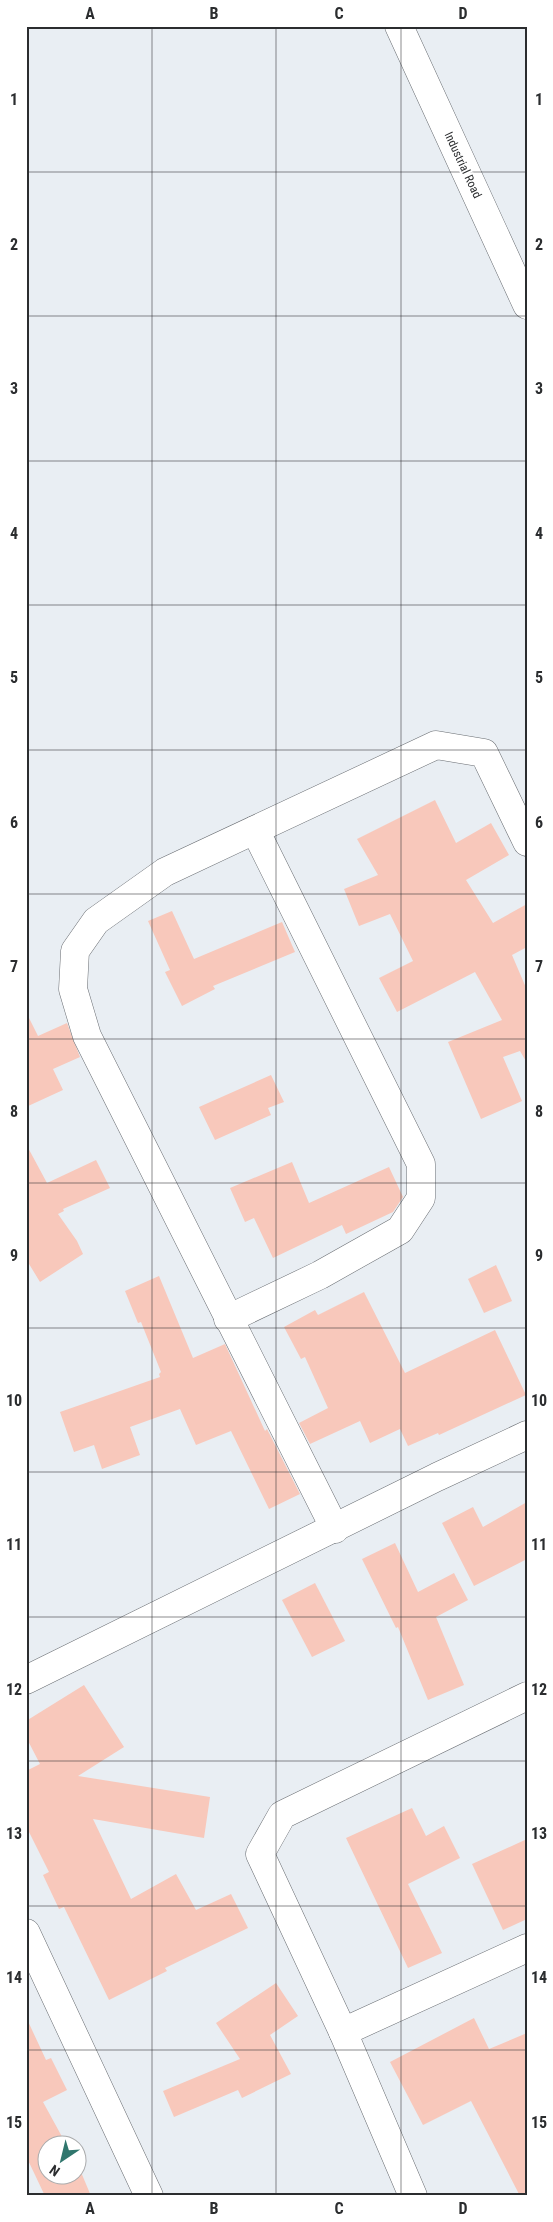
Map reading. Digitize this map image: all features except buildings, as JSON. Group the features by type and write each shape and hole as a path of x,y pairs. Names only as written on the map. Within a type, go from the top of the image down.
{"street":[{"name":"Industrial Road","path":"399,26 520,272 527,304"},
{"path":"335,1530 87,1036 73,989 75,951 96,921 165,872 436,745 484,753 527,842"},
{"path":"228,1319 320,1275 400,1230 421,1198 422,1164 255,830"},
{"path":"26,1680 335,1530 437,1477 527,1435"},
{"path":"414,2196 343,2032 260,1854 282,1814 527,1696"},
{"path":"26,1933 149,2196"},
{"path":"343,2032 527,1948"}]}
